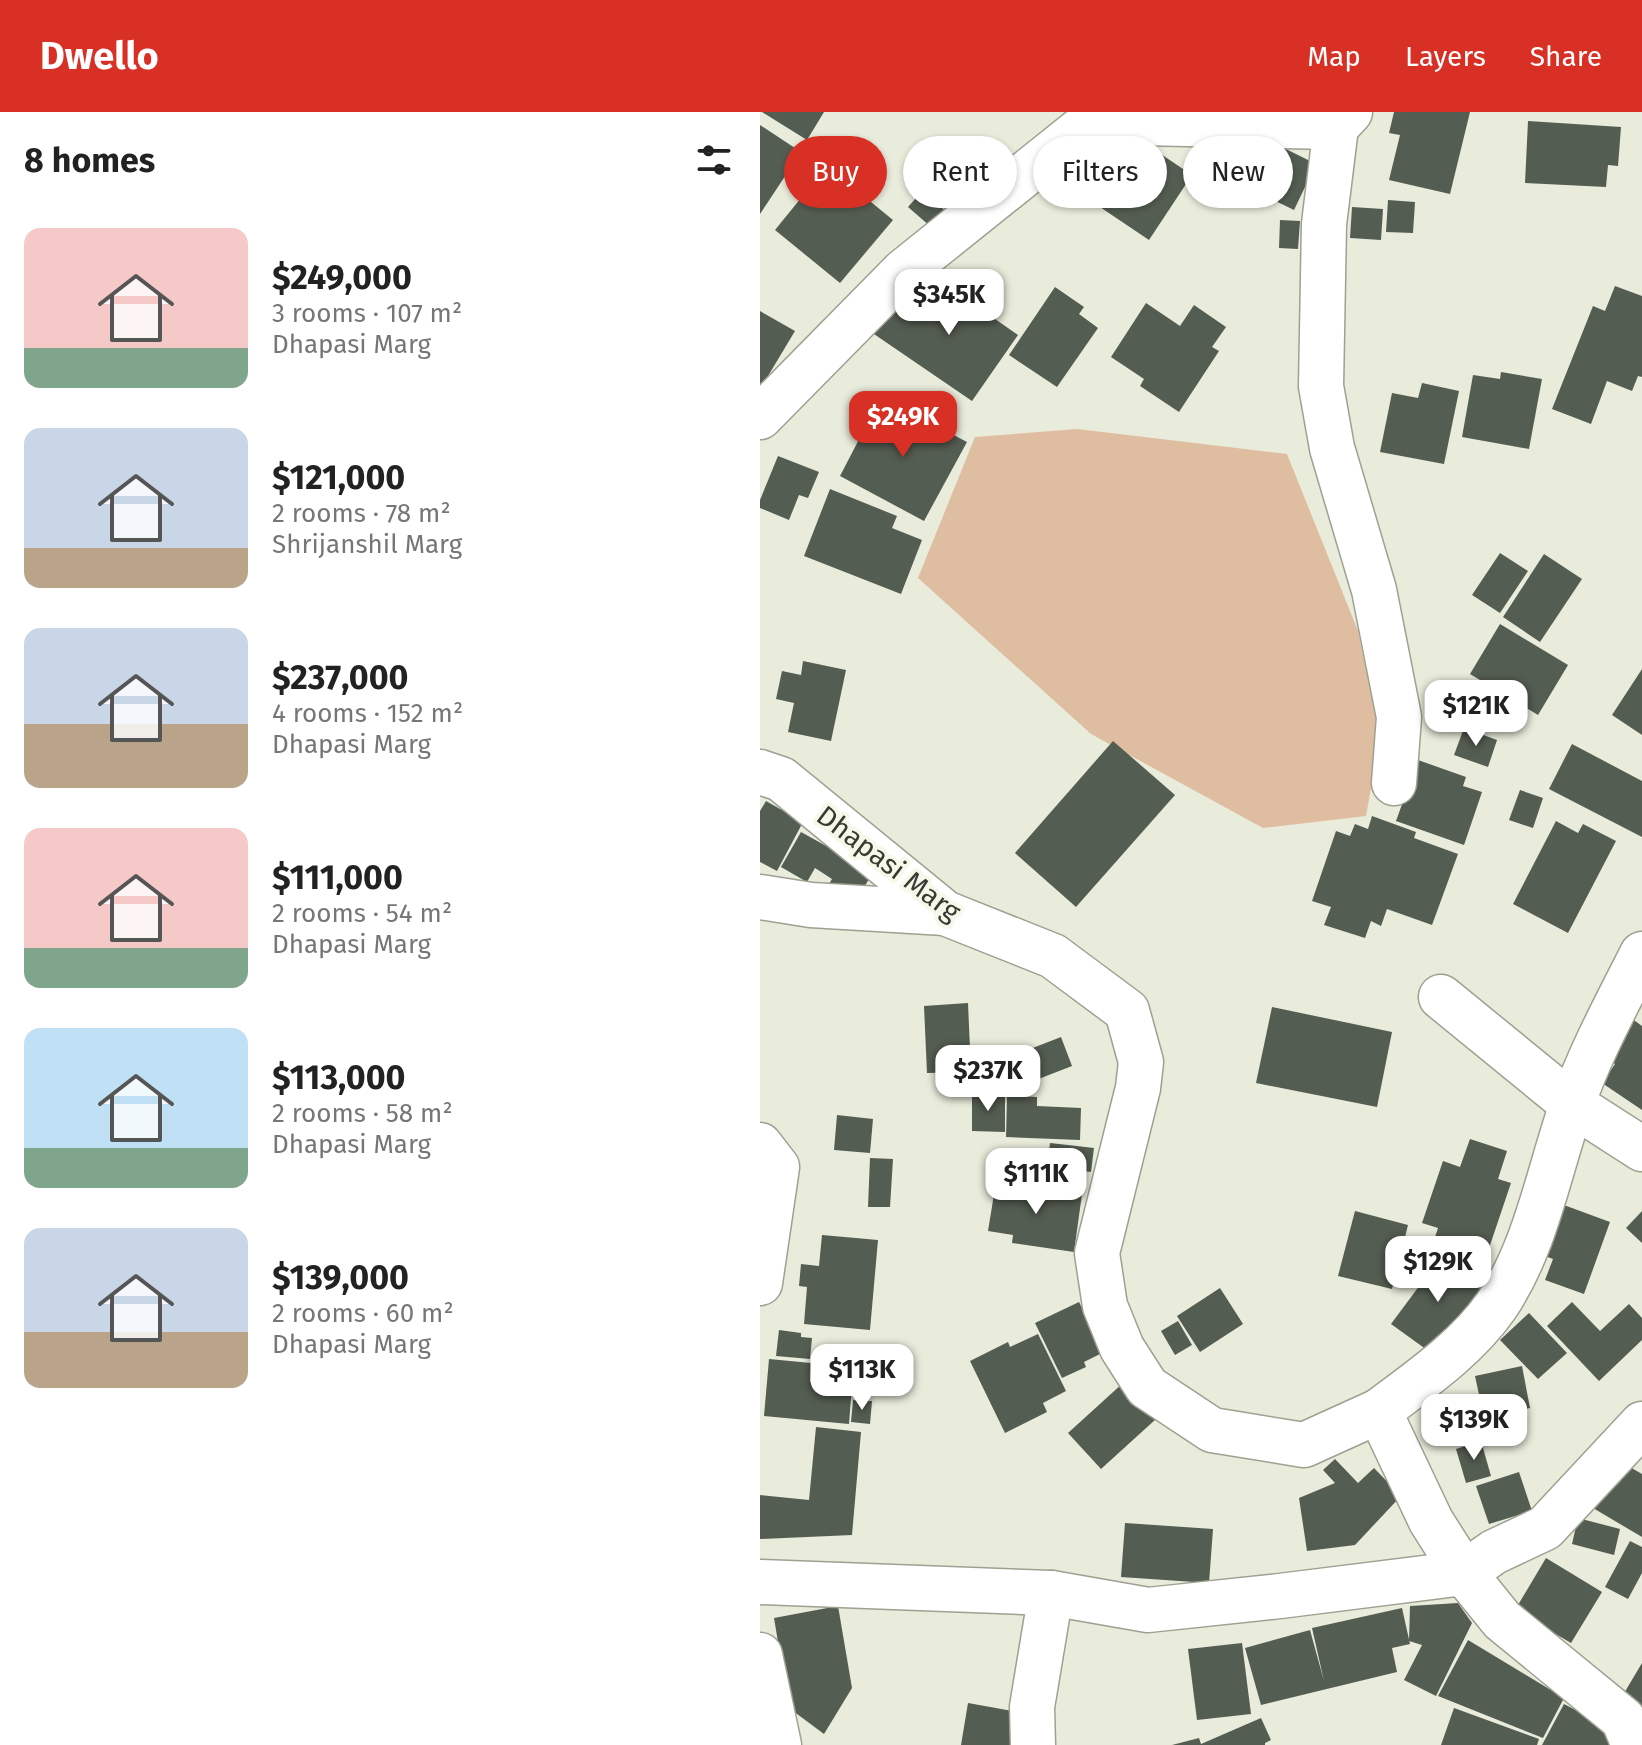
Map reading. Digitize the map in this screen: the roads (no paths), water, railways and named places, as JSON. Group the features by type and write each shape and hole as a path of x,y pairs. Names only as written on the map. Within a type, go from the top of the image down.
{"street":[{"path":"760,417 904,271 1090,122 1343,120 1324,224 1321,386 1332,448 1374,590 1399,717 1394,783"},
{"name":"Dhapasi Marg","path":"760,772 781,779 945,913 1053,956 1127,1011 1141,1062 1138,1088 1097,1253 1105,1306 1122,1348 1147,1387 1212,1430 1304,1445 1379,1411 1422,1379 1496,1307 1525,1253 1580,1081 1642,954"},
{"path":"760,897 811,905 945,913"},
{"path":"1441,997 1572,1104 1642,1149"},
{"path":"760,1145 777,1167 760,1283"},
{"path":"1379,1411 1431,1521 1464,1573 1502,1620 1623,1719 1634,1745"},
{"path":"760,1582 1051,1593 1148,1610 1464,1573 1494,1552 1545,1528 1642,1424"},
{"path":"1033,1745 1032,1707 1051,1593"},
{"path":"760,1655 779,1745"}]}
